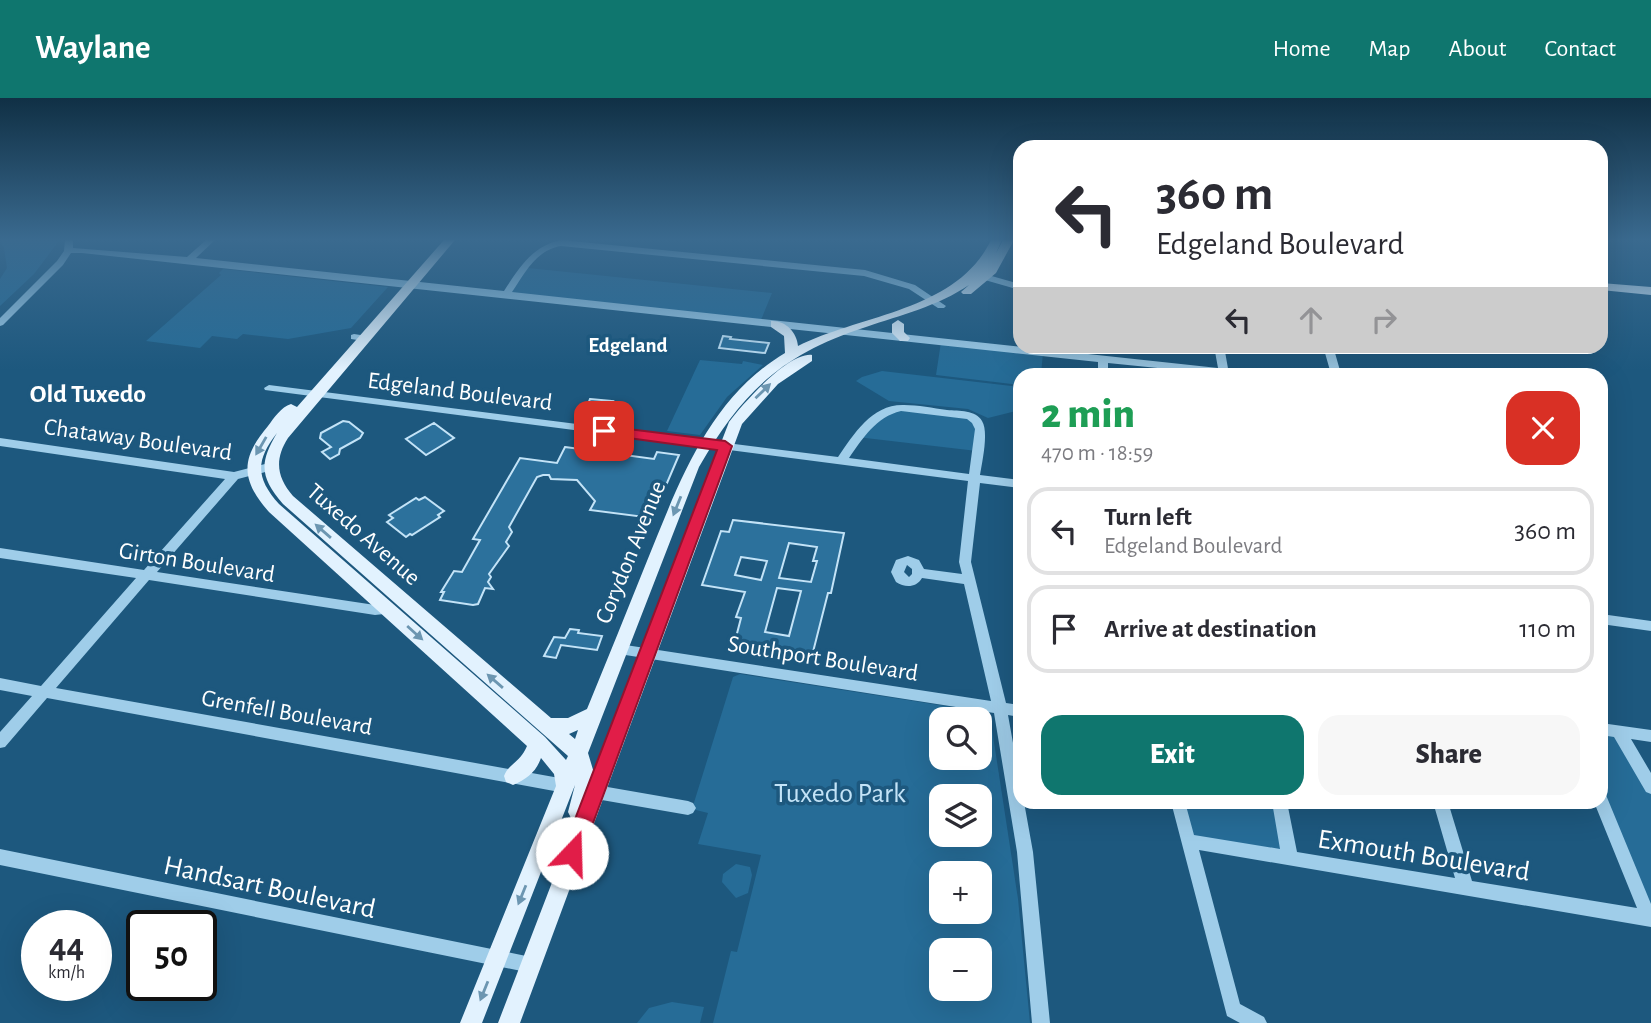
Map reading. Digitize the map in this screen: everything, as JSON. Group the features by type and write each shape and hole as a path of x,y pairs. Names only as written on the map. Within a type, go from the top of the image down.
{"main road":[{"name":"Corydon Avenue","path":"471,1023 692,467 721,418 739,395 761,375 791,356 827,343 866,334 938,303 957,299 973,283"},
{"path":"261,469 255,457 264,441 407,284"},
{"path":"1608,287 1651,291"},
{"path":"1608,294 1651,298"},
{"name":"Corydon Avenue","path":"509,1023 736,422 774,381 841,331 888,324 938,303"},
{"path":"775,324 792,337 794,341 791,356"},
{"path":"888,324 904,338"},
{"name":"Tuxedo Avenue","path":"261,469 256,486 262,497 556,760 563,773 565,786"},
{"name":"Tuxedo Avenue","path":"261,469 288,500 578,753"},
{"path":"546,726 569,726 593,715"},
{"path":"513,776 529,765 538,743"},
{"path":"572,853 569,837 582,801 586,777 586,768 578,753"}],"street":[{"path":"0,323 41,283"},
{"path":"399,283 1013,350"},
{"path":"506,295 515,283"},
{"path":"902,283 938,303"},
{"path":"1056,354 1181,368"},
{"path":"1103,359 1103,368"},
{"name":"Edgeland Boulevard","path":"269,388 1013,483"},
{"path":"842,460 861,430 889,410 901,408 970,416 977,421 979,429 975,478 965,562 1000,708 1013,780"},
{"name":"Chataway Boulevard","path":"0,442 234,476 261,469"},
{"path":"0,742 234,476"},
{"name":"Girton Boulevard","path":"0,553 375,610 388,609"},
{"path":"920,573 968,579"},
{"path":"1608,620 1651,626"},
{"name":"Southport Boulevard","path":"619,649 1013,710"},
{"name":"Grenfell Boulevard","path":"0,684 565,786"},
{"path":"1608,730 1651,736"},
{"path":"1618,731 1651,786"},
{"path":"596,792 688,808"},
{"path":"1018,809 1026,852 1041,1023"},
{"path":"1180,809 1233,1010 1258,1023"},
{"path":"1281,809 1290,859"},
{"path":"1443,809 1465,887"},
{"path":"1605,809 1650,919"},
{"name":"Exmouth Boulevard","path":"1188,841 1650,919"},
{"name":"Handsart Boulevard","path":"0,857 531,965"}],"green space":[{"path":"0,283 24,283 0,306"},
{"path":"212,283 353,283 388,287 351,328 288,339 243,334 237,339 212,336 200,348 146,341"},
{"path":"517,283 676,283 772,293 761,320 510,293"},
{"path":"941,342 1013,350 1013,354 1043,354 1042,368 1013,368 1013,384 936,375"},
{"path":"700,360 742,364 743,361 763,365 727,397 700,435 667,431"},
{"path":"882,371 1013,386 1013,412 988,418 968,409 889,401 856,381"},
{"path":"889,410 970,416 977,421 977,451 857,437"},
{"name":"Tuxedo Park","path":"740,674 952,707 929,707 929,770 992,770 992,729 1018,899 1030,1023 713,1023 731,951 737,952 761,855 698,844 708,813 692,809 733,677"},
{"path":"1608,730 1618,731 1651,787 1651,919 1605,809 1608,809"},
{"path":"1180,809 1281,809 1290,859 1188,841"},
{"path":"736,864 750,867 752,875 748,893 736,898 722,882 723,874"},
{"path":"672,1002 704,1007 700,1023 637,1023 649,1008"}],"building":[{"path":"723,336 769,343 765,353 719,348"},
{"path":"590,399 613,401 605,416 584,414"},
{"path":"343,421 349,422 363,433 330,459 322,452 331,447 320,438 321,433"},
{"path":"434,423 454,438 426,455 406,439"},
{"path":"565,447 654,459 657,452 679,455 652,518 590,510 595,501 577,480 551,479 549,475 537,477 509,527 512,532 506,542 509,546 489,574 491,577 488,582 493,589 485,588 478,604 440,600 444,592 441,592 454,571 462,572 480,540 473,539 520,458 557,463"},
{"path":"425,497 444,511 438,515 440,517 406,537 387,522 393,518 389,515 416,498 419,500"},
{"path":"733,520 844,533 831,593 828,593 812,656 734,645 741,618 736,617 745,592 702,585 721,531 729,532","holes":["789,543 817,547 813,561 817,561 811,582 779,578","741,557 767,561 761,580 735,575","777,588 801,591 789,636 765,632"]},
{"path":"570,629 579,630 578,633 602,636 597,650 561,645 556,658 544,656 554,637 565,638"}],"district":[{"name":"Edgeland","path":"628,345"},
{"name":"Old Tuxedo","path":"88,393"}],"route":[{"path":"572,853 725,446 604,431"}]}
